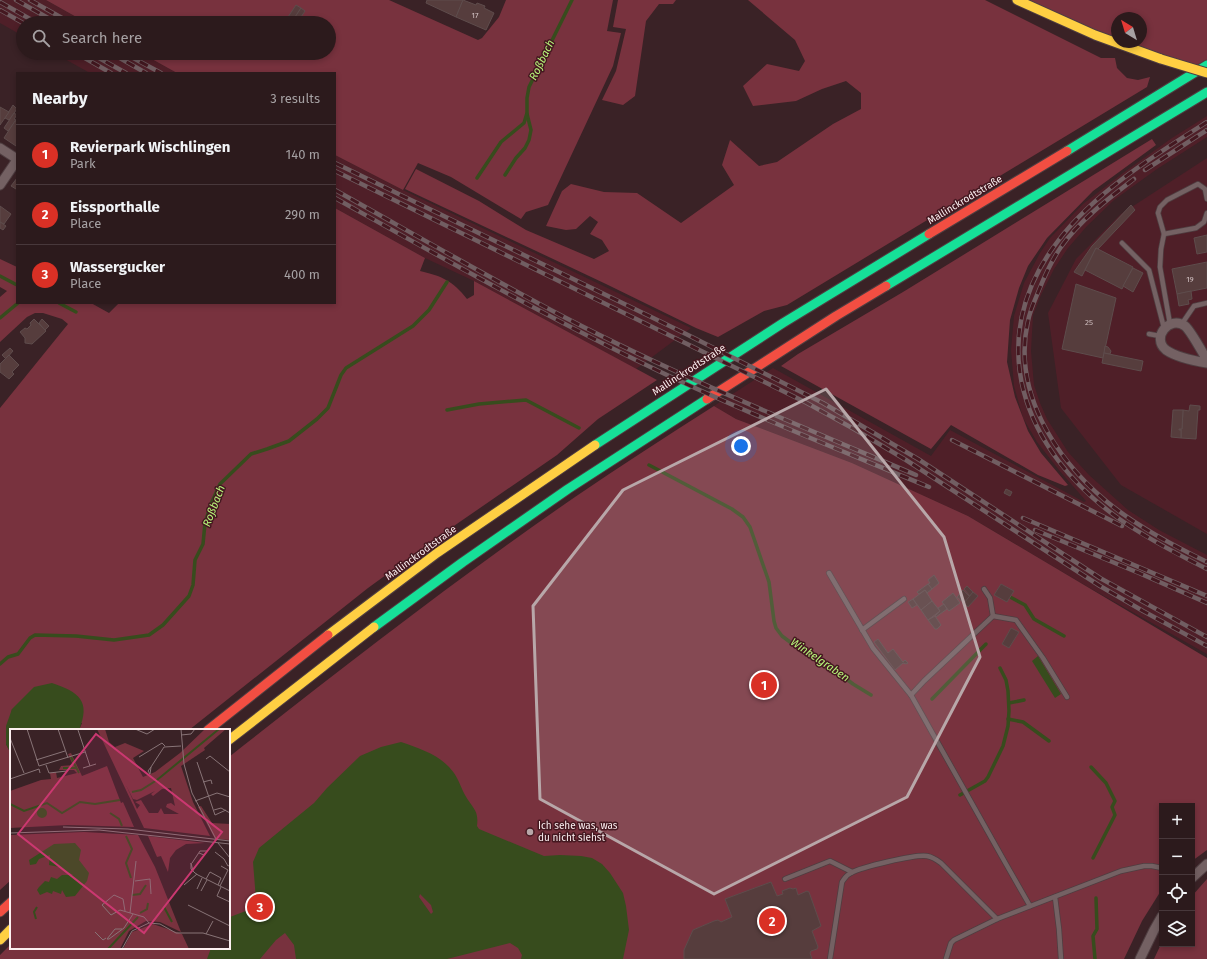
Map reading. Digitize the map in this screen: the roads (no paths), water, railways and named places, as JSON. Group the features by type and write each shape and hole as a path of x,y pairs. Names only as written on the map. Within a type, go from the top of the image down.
{"main road":[{"path":"1017,0 1095,35 1161,59 1207,73"},
{"name":"Mallinckrodtstraße","path":"209,729 360,611 438,553 554,472 723,361 806,309 1207,65"},
{"path":"230,739 371,629 462,562 568,489 836,316 1207,92"},
{"path":"0,912 10,903"},
{"path":"0,940 10,931"}],"street":[{"path":"0,148 16,159"},
{"path":"0,185 16,161"},
{"path":"1178,323 1185,326 1207,361 1189,360 1166,350 1161,343 1165,329 1178,323"},
{"path":"1195,875 1207,864"},
{"path":"1140,959 1150,936 1159,921"}],"lane":[{"path":"1165,329 1160,267 1164,234 1158,212 1160,207 1168,200 1198,184 1205,189 1207,199"},
{"path":"1164,234 1196,228 1204,222 1207,213"},
{"path":"1122,243 1149,270 1165,329"},
{"path":"1181,325 1194,306 1207,303"},
{"path":"1149,334 1165,329"},
{"path":"829,573 873,648 911,695 1030,906"},
{"path":"984,589 990,598 993,616"},
{"path":"862,630 904,599"},
{"path":"911,695 993,616"},
{"path":"993,616 1016,620 1044,658 1067,696"},
{"path":"830,959 842,882 846,876 852,872 900,859 927,856 941,863 997,919"},
{"path":"785,879 830,861 852,872"},
{"path":"946,959 951,943 954,940 997,919 1122,871 1152,866 1159,867"},
{"path":"1055,897 1061,959"}],"waterway":[{"name":"Roßbach","path":"477,178 501,142 524,123 527,113 529,87 572,0"},
{"path":"505,175 516,158 525,148 529,140 531,130 527,114"},
{"name":"Winkelgraben","path":"0,276 16,284"},
{"name":"Roßbach","path":"0,664 8,657 18,654 30,638 35,635 76,636 114,640 149,635 163,625 189,596 193,585 195,560 203,544 205,523 211,504 220,484 251,454 289,441 317,419 328,408 341,375 346,368 413,326 429,310 447,282"},
{"name":"Winkelgraben","path":"0,318 17,304"},
{"name":"Winkelgraben","path":"61,304 76,312"},
{"name":"Winkelgraben","path":"447,410 479,404 526,400 579,428"},
{"name":"Winkelgraben","path":"649,465 732,509 743,517 750,527 769,582 776,628 782,636 794,645 812,653 853,684 871,695"},
{"path":"1010,597 1025,605 1034,619 1064,636"},
{"name":"Winkelgraben","path":"932,699 986,644"},
{"path":"960,795 985,781 1003,746 1008,726 1009,711 1006,680 1000,668"},
{"path":"1009,703 1024,700"},
{"path":"1008,719 1023,722 1049,741"},
{"path":"1091,767 1106,783 1115,801 1112,807 1115,815 1093,858"},
{"path":"1095,959 1093,936 1097,929 1096,898"}],"railway":[{"path":"16,0 45,16"},
{"path":"30,0 59,16"},
{"path":"0,2 25,16"},
{"path":"0,10 16,19"},
{"path":"88,60 109,72"},
{"path":"103,60 124,72"},
{"path":"123,60 144,72"},
{"path":"137,60 159,72"},
{"path":"1207,122 1147,161 1108,191 1090,206 1058,241 1035,279 1022,317 1018,355 1024,392 1037,427 1058,461 1085,491 1118,518 1173,552 1207,569"},
{"path":"1145,170 1207,130"},
{"path":"336,163 684,333 823,403 918,459 1100,578 1207,637"},
{"path":"336,171 805,402 906,460 1100,586 1207,646"},
{"path":"1134,179 1095,210 1077,228 1061,247 1052,262 1041,284 1028,321 1025,347 1026,373 1032,397 1042,421 1055,444 1070,465 1087,484 1106,501 1142,527 1207,562"},
{"path":"336,191 508,287 609,340 740,400 916,475"},
{"path":"336,199 526,303 642,363 749,412 929,487"},
{"path":"952,440 1122,526"},
{"path":"1023,518 1207,596"},
{"path":"1035,530 1207,603"}],"place":[{"name":"Revierpark Wischlingen","path":"764,685"},
{"name":"Ich sehe was, was du nicht siehst","path":"530,832"},
{"name":"Wassergucker","path":"260,907"},
{"name":"Eissporthalle","path":"772,921"}]}
